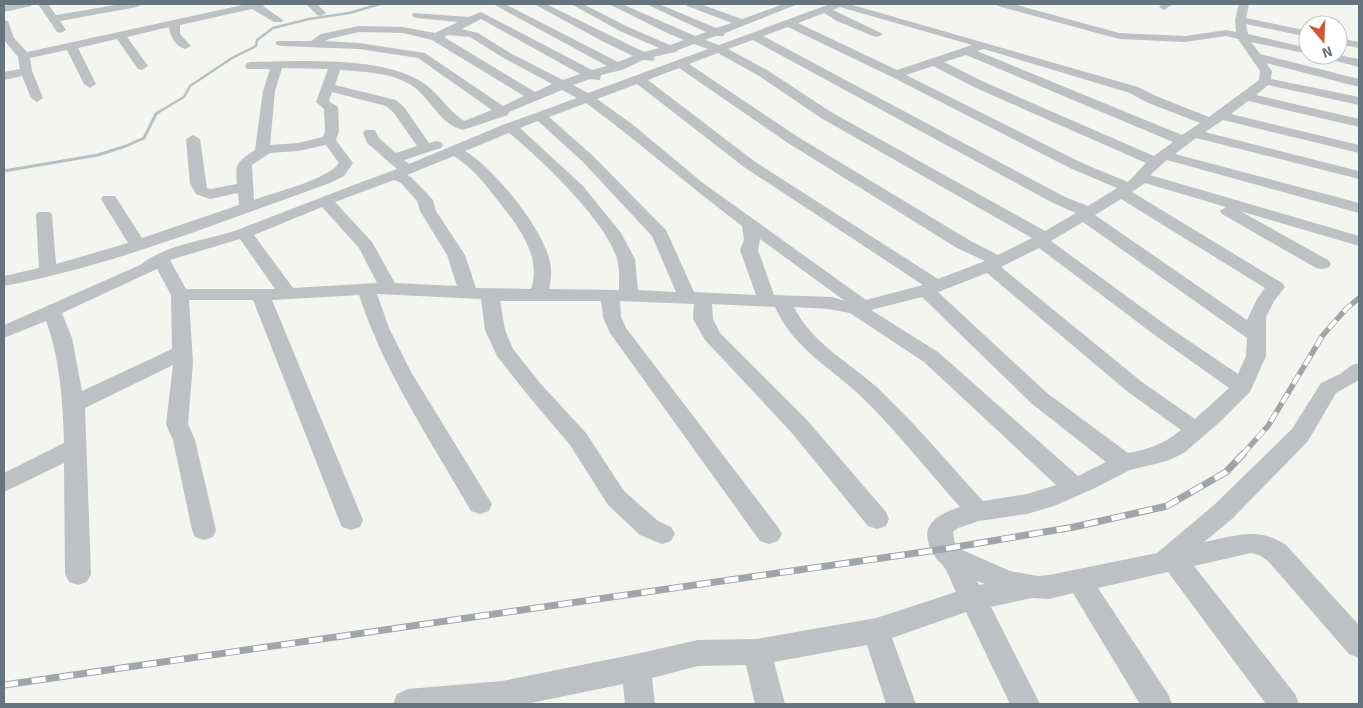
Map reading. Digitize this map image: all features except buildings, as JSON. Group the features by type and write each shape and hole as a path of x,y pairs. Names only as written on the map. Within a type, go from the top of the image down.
{"street":[{"path":"4,9 27,4"},
{"path":"54,19 137,4"},
{"path":"138,19 215,4"},
{"path":"4,55 16,45 71,46 116,27 174,23 204,18 255,4 278,20"},
{"path":"311,4 322,12"},
{"path":"498,4 618,67"},
{"path":"539,4 666,69"},
{"path":"614,4 692,39 720,49 764,73 826,115 1042,239 1163,332 1243,387"},
{"path":"651,4 738,42"},
{"path":"692,4 740,22 1087,214 1257,336"},
{"path":"1002,4 1119,36 1185,39 1219,33 1241,35 1298,49"},
{"path":"180,295 288,294 389,288 490,295 620,295 774,300 832,303 842,307 859,307 932,288 994,264 1087,214 1130,185 1160,158 1247,97 1265,81 1266,71 1241,35 1240,20 1244,4"},
{"path":"559,14 583,5 624,29 669,49 793,140 994,264 1135,387 1196,430"},
{"path":"4,332 146,269 160,258 244,234 324,200 401,173 463,140 503,112 563,84 589,74 618,67 642,56 669,49 784,5 809,15"},
{"path":"834,5 847,22 877,34"},
{"path":"395,158 425,148 463,140 541,117 834,5 984,45 1134,90 1151,99 1215,118 1359,149"},
{"path":"48,7 63,34"},
{"path":"194,8 204,18"},
{"path":"745,9 786,24 896,74 1077,166 1130,185 1203,196 1359,242"},
{"path":"417,15 472,20"},
{"path":"441,34 481,15 561,60 617,87"},
{"path":"1240,20 1298,32"},
{"path":"4,23 16,45 37,98"},
{"path":"174,23 175,35 185,46"},
{"path":"116,27 142,66"},
{"path":"314,44 325,36 352,30 402,30 441,34 465,32 474,35 506,55 563,84 587,98 627,127 681,173 750,223 859,307 931,357 1074,487"},
{"path":"441,34 534,97"},
{"path":"281,43 359,46 418,54 503,112"},
{"path":"896,74 984,45"},
{"path":"71,46 90,84"},
{"path":"966,51 1189,137 1359,176"},
{"path":"1257,57 1359,83"},
{"path":"935,62 980,85 1160,158 1359,208"},
{"path":"250,66 302,64 372,69 394,73 419,85 452,119 478,166 525,227 539,252 542,263 542,282 538,295"},
{"path":"262,151 269,91 277,65"},
{"path":"329,140 332,131 331,107 322,102 335,67"},
{"path":"4,76 26,71"},
{"path":"638,79 749,164 932,288 1050,407 1124,463"},
{"path":"1265,81 1359,101"},
{"path":"328,87 390,103 399,110 425,148"},
{"path":"1247,97 1359,123"},
{"path":"541,117 587,158 660,234 696,298 712,336 799,426 877,519"},
{"path":"510,127 578,189 615,236 626,259 620,295 612,317 617,329 769,534"},
{"path":"370,133 372,140 395,158 401,173 425,200 428,211 456,255 468,292"},
{"path":"193,139 201,191 210,194 245,187"},
{"path":"247,207 243,166 262,151 278,147 298,147 329,140"},
{"path":"4,281 48,271 138,245 325,180 339,173 346,163 329,140"},
{"path":"1025,704 953,559 944,549 940,529 949,521 978,511 1027,504 1108,473 1124,463 1168,452 1196,430 1243,387 1256,356 1257,317 1266,299 1276,287 1130,185"},
{"path":"1203,196 1322,264"},
{"path":"109,199 138,245"},
{"path":"324,200 366,246 389,288"},
{"path":"44,214 48,271"},
{"path":"750,223 752,240 750,250 774,300 792,323 806,340 876,398 978,511"},
{"path":"244,234 288,294"},
{"path":"160,258 180,295 183,363 177,424 184,440 204,530"},
{"path":"366,290 379,328 401,372 480,504"},
{"path":"260,294 351,520"},
{"path":"490,295 495,330 504,352 578,439 616,498 649,528 662,534"},
{"path":"52,312 62,338 74,404 78,574"},
{"path":"74,404 182,352"},
{"path":"1168,562 1223,512 1300,435 1328,388 1359,370"},
{"path":"4,483 74,448"},
{"path":"408,704 502,699 698,653 756,652 876,632 972,598 1079,580 1251,543 1265,545 1277,553 1359,645"},
{"path":"953,559 1012,584 1035,588"},
{"path":"1168,562 1284,704"},
{"path":"1079,580 1157,704"},
{"path":"876,632 901,704"},
{"path":"756,652 770,704"},
{"path":"636,668 640,704"}],"waterway":[{"path":"157,113 184,97 190,86 232,58 256,46 257,40 273,28 309,19 349,13 380,4"},
{"path":"4,171 98,155 126,146 144,138 156,114 159,112"}],"railway":[{"path":"1242,455 1268,426 1323,335 1346,309 1359,298"},
{"path":"4,685 944,549 1074,527 1167,506 1226,472 1243,454"}]}
